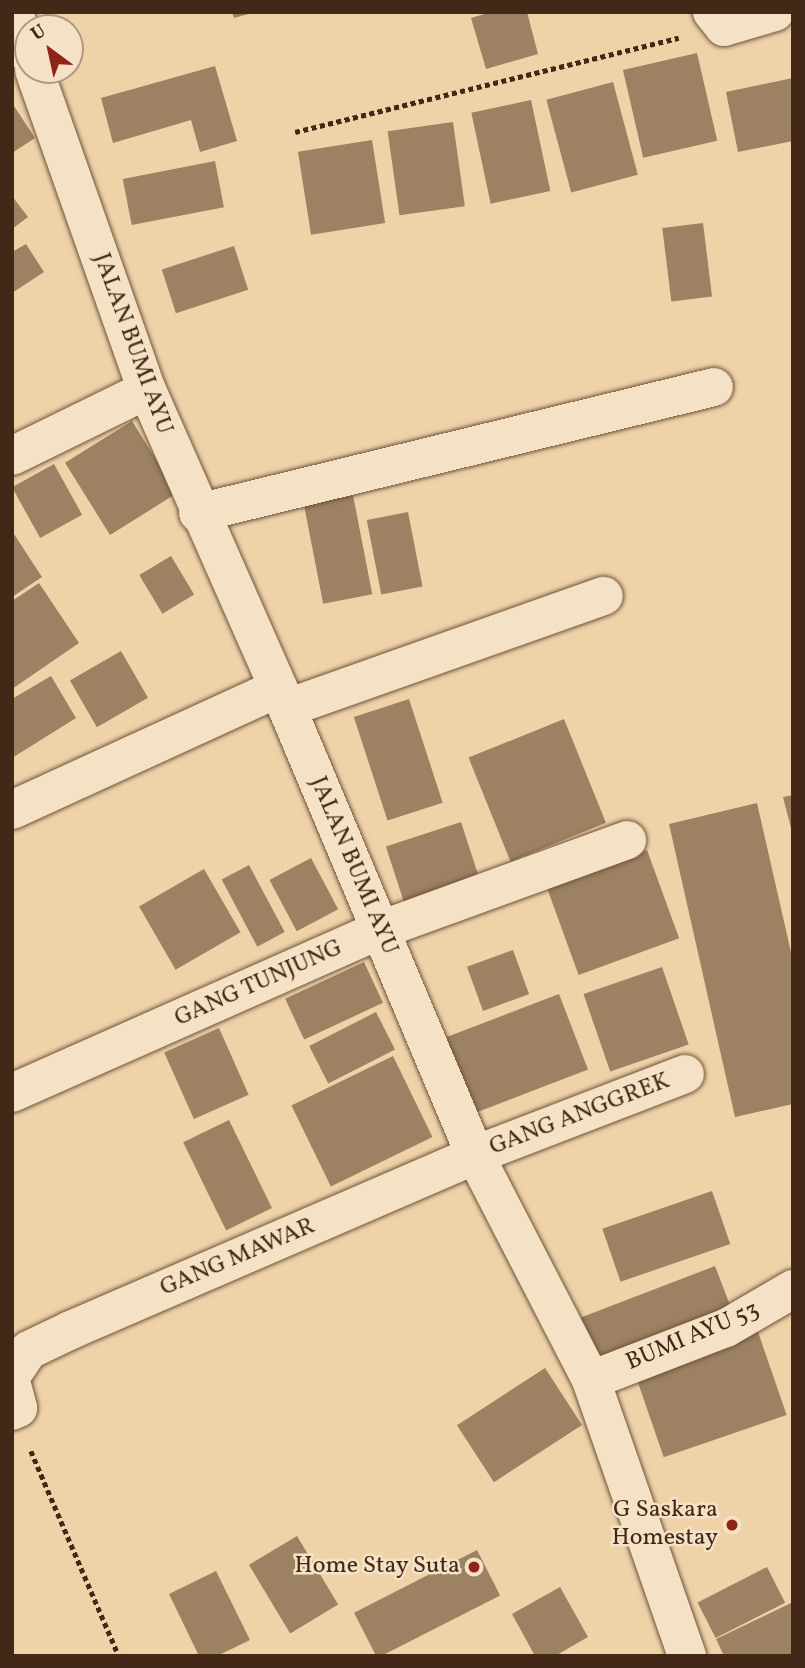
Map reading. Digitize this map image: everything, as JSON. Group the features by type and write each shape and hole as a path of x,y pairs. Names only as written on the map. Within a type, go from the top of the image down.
{"street":[{"path":"718,20 775,12"},
{"name":"JALAN BUMI AYU","path":"39,84 147,390 198,513 283,698 475,1156 591,1380 687,1656"},
{"path":"198,513 713,387"},
{"path":"12,456 147,390"},
{"path":"12,810 283,698 604,596"},
{"name":"GANG TUNJUNG","path":"12,1093 380,930 627,840"},
{"name":"GANG ANGGREK","path":"475,1156 685,1074"},
{"name":"GANG MAWAR","path":"12,1375 29,1350 475,1156"},
{"name":"BUMI AYU 53","path":"591,1380 726,1328 793,1289"},
{"path":"12,1385 19,1425"}],"path":[{"path":"295,132 718,20"},
{"path":"19,1425 119,1656"}],"building":[{"path":"232,12 252,12 252,13 234,18"},
{"path":"491,12 527,12 538,54 486,69 471,18"},
{"path":"697,53 717,141 643,158 623,70"},
{"path":"215,66 237,141 200,152 191,120 113,143 101,98"},
{"path":"793,78 793,141 738,152 726,92"},
{"path":"613,82 638,175 571,193 546,100"},
{"path":"531,100 550,191 491,204 471,113"},
{"path":"12,103 35,138 12,153"},
{"path":"453,122 465,206 399,215 388,131"},
{"path":"372,140 385,223 311,235 298,152"},
{"path":"215,161 224,207 132,225 123,179"},
{"path":"12,196 28,217 12,229"},
{"path":"703,223 712,296 671,301 662,228"},
{"path":"26,244 44,272 12,293 12,252"},
{"path":"234,246 248,290 176,313 162,269"},
{"path":"132,421 177,493 110,535 65,463"},
{"path":"54,464 82,515 40,538 12,487"},
{"path":"353,495 372,594 323,604 304,505"},
{"path":"408,512 423,587 381,595 367,520"},
{"path":"12,531 42,577 12,597"},
{"path":"171,556 194,595 162,614 139,575"},
{"path":"39,583 79,643 12,689 12,601"},
{"path":"121,651 148,698 97,727 70,680"},
{"path":"51,676 76,718 12,758 12,699"},
{"path":"409,699 443,803 388,821 354,717"},
{"path":"564,719 606,823 510,861 469,758"},
{"path":"793,795 793,832 792,832 783,797"},
{"path":"757,803 793,961 793,1104 735,1117 669,824"},
{"path":"461,822 480,879 404,903 386,846"},
{"path":"647,850 679,938 579,975 546,887"},
{"path":"311,858 338,909 297,931 270,880"},
{"path":"249,865 285,932 257,947 222,880"},
{"path":"204,869 240,932 176,970 139,906"},
{"path":"513,950 529,994 483,1011 467,967"},
{"path":"364,962 383,1003 304,1040 285,999"},
{"path":"662,967 689,1045 610,1072 584,994"},
{"path":"559,994 588,1070 473,1114 444,1038"},
{"path":"376,1012 395,1049 328,1083 309,1046"},
{"path":"219,1028 249,1095 194,1119 164,1052"},
{"path":"393,1056 432,1137 331,1186 291,1106"},
{"path":"229,1120 272,1208 226,1230 183,1142"},
{"path":"712,1191 730,1244 621,1282 602,1229"},
{"path":"715,1266 732,1310 596,1362 580,1318"},
{"path":"757,1329 787,1415 664,1457 634,1371"},
{"path":"545,1368 582,1425 494,1482 457,1425"},
{"path":"297,1536 338,1605 290,1633 249,1565"},
{"path":"477,1550 500,1595 381,1656 376,1656 354,1613"},
{"path":"767,1567 785,1603 716,1638 698,1602"},
{"path":"216,1571 250,1640 217,1656 199,1656 169,1594"},
{"path":"560,1587 588,1637 555,1656 535,1656 512,1614"},
{"path":"793,1602 793,1656 724,1656 716,1639"}],"place":[{"name":"G Saskara Homestay","path":"732,1525"},
{"name":"Home Stay Suta","path":"474,1567"}]}
